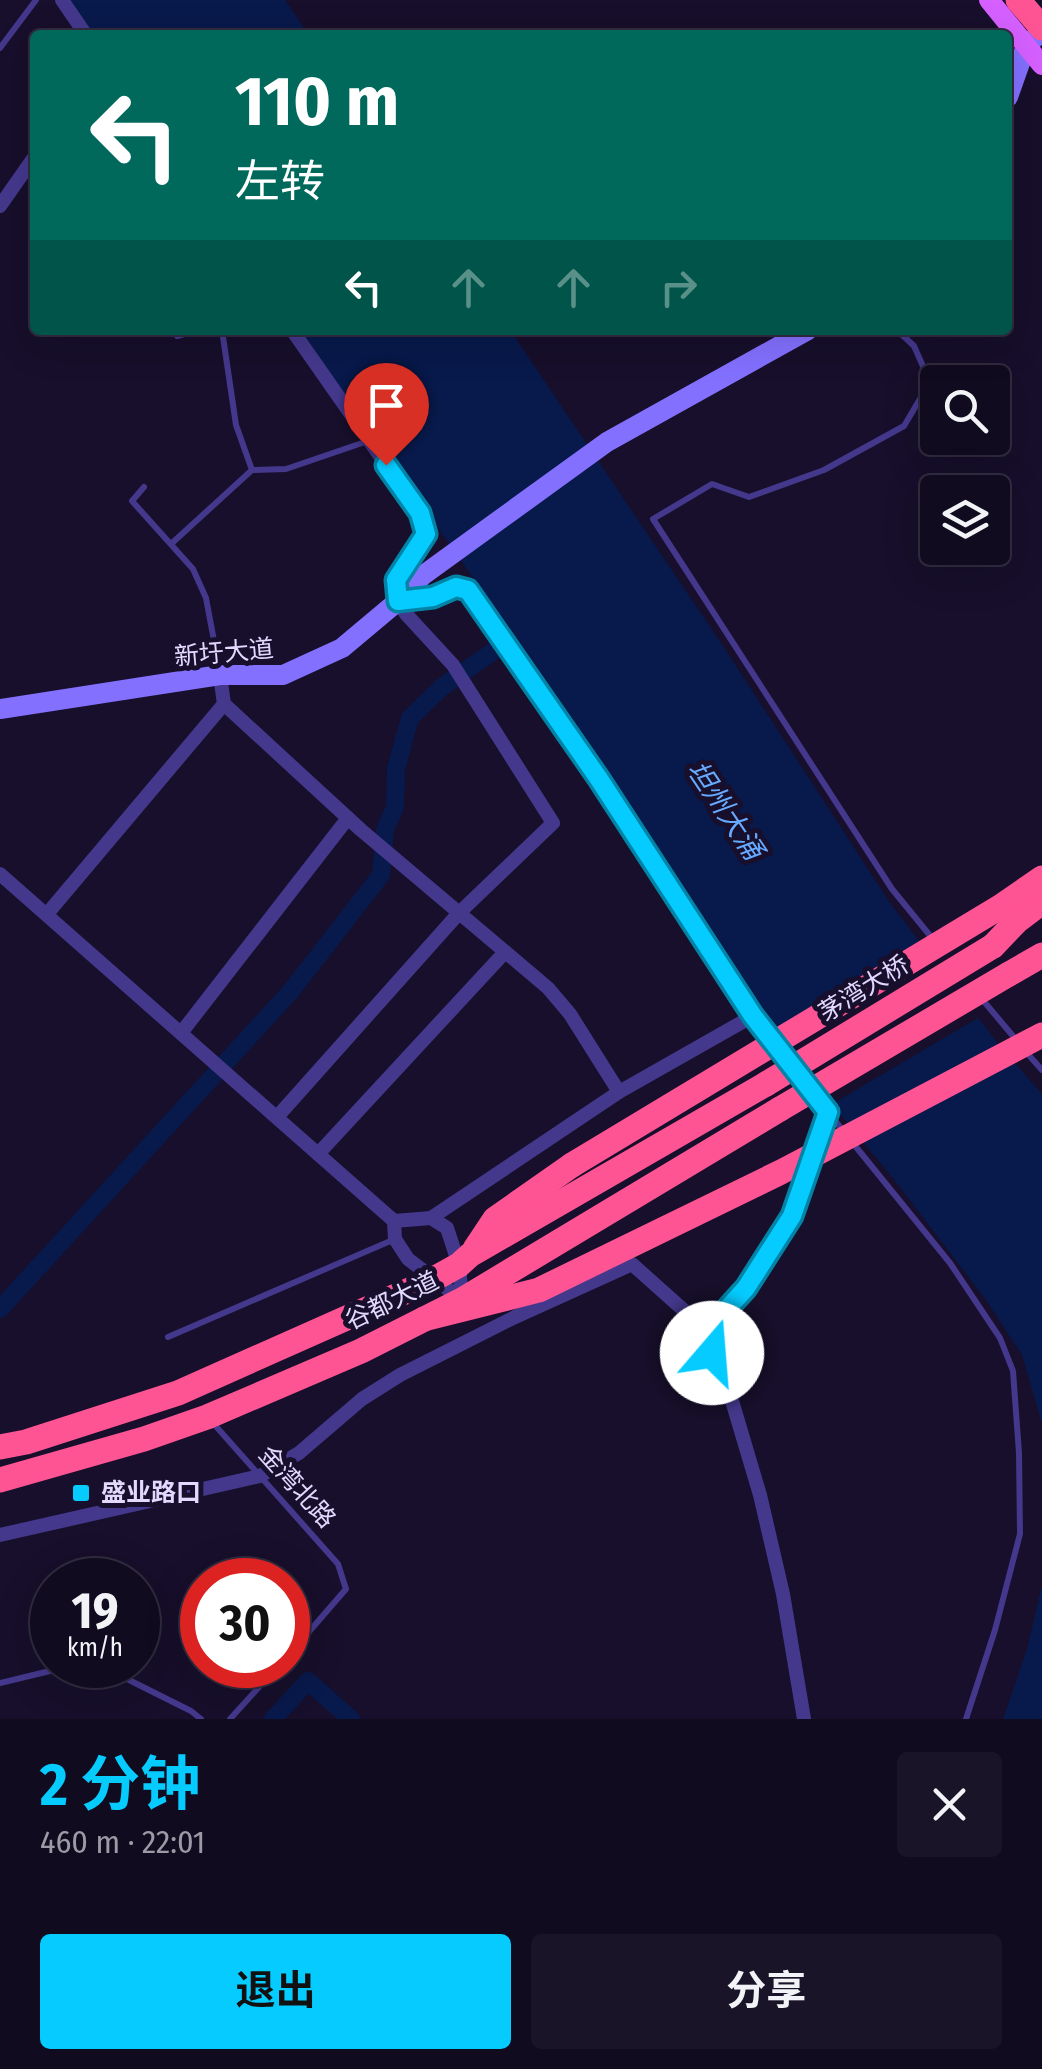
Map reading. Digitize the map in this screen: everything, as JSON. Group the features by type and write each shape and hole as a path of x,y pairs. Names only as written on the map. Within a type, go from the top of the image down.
{"highway":[{"path":"999,4 1037,35"},
{"path":"464,1260 494,1219 572,1164 1042,878"},
{"path":"992,946 1017,920 1042,902"},
{"path":"992,946 1042,918"},
{"name":"茅湾大桥","path":"766,1084 992,946"},
{"path":"1009,974 1042,955"},
{"path":"1009,974 1042,968"},
{"name":"谷都大道","path":"0,1480 207,1417 362,1351 462,1300 1009,974"},
{"path":"424,1319 539,1290 781,1172 1042,1035"},
{"name":"谷都大道","path":"0,1447 178,1394 432,1280 766,1084"}],"main road":[{"path":"1037,35 1042,65"}],"street":[{"path":"62,0 83,30"},
{"path":"1012,88 1037,35"},
{"path":"0,206 30,163"},
{"path":"277,1117 459,912 553,824 453,666 398,601 396,580 426,534 420,513 296,335"},
{"name":"新圩大道","path":"0,708 220,674 282,674 342,648 422,576 607,442 799,335"},
{"path":"394,1221 431,1218 619,1092 753,1016 599,779 468,590 456,587 433,597 398,601"},
{"path":"220,674 224,704 348,818 548,988 570,1014 619,1092"},
{"path":"47,914 224,704"},
{"path":"181,1033 348,818"},
{"path":"0,874 394,1221 395,1239 408,1259 462,1300"},
{"path":"318,1154 505,952"},
{"path":"431,1218 448,1228 464,1260 462,1300"},
{"path":"0,1536 260,1476 299,1453 362,1398 400,1375 632,1264 707,1331 712,1353 728,1384 784,1594 804,1719"}],"lane":[{"path":"0,48 36,0"},
{"path":"223,335 236,424 252,470"},
{"path":"903,335 914,346 930,382 904,426 824,470 749,497 712,484 652,518 892,889 960,972"},
{"path":"171,544 252,470 286,470 369,440"},
{"path":"144,487 132,500 193,568 206,598 220,674"},
{"path":"972,986 1042,1070"},
{"path":"753,1016 774,1044"},
{"path":"785,1058 796,1071"},
{"path":"806,1085 950,1263 1000,1338 1014,1371 1020,1534 966,1719"},
{"path":"707,1331 746,1288 792,1216 828,1112"},
{"path":"168,1337 395,1239"},
{"name":"金湾北路","path":"207,1417 338,1564 346,1590 310,1631"},
{"path":"0,1683 54,1670 119,1676 191,1710 201,1719"},
{"path":"230,1719 258,1688"}],"water":[{"path":"70,0 285,0 306,30 91,30"},
{"name":"坦州大涌","path":"303,335 513,335 890,903 1042,1094 1042,1424 1022,1355 986,1300 892,1177 761,1019 514,637"},
{"path":"1042,1585 1042,1719 1003,1719 1027,1649"}],"pier":[{"path":"934,952 983,1015 827,1107 776,1045"}],"waterway":[{"path":"0,1309 291,991 381,875 385,830 395,807 396,769 410,718 442,687 514,637"},
{"path":"273,1719 308,1681 351,1719"}],"place":[{"name":"盛业路口","path":"81,1493"}],"route":[{"path":"386,465 420,513 426,534 396,580 398,601 433,597 456,587 468,590 599,779 753,1016 828,1112 792,1216 746,1288 707,1331 712,1353"}]}
